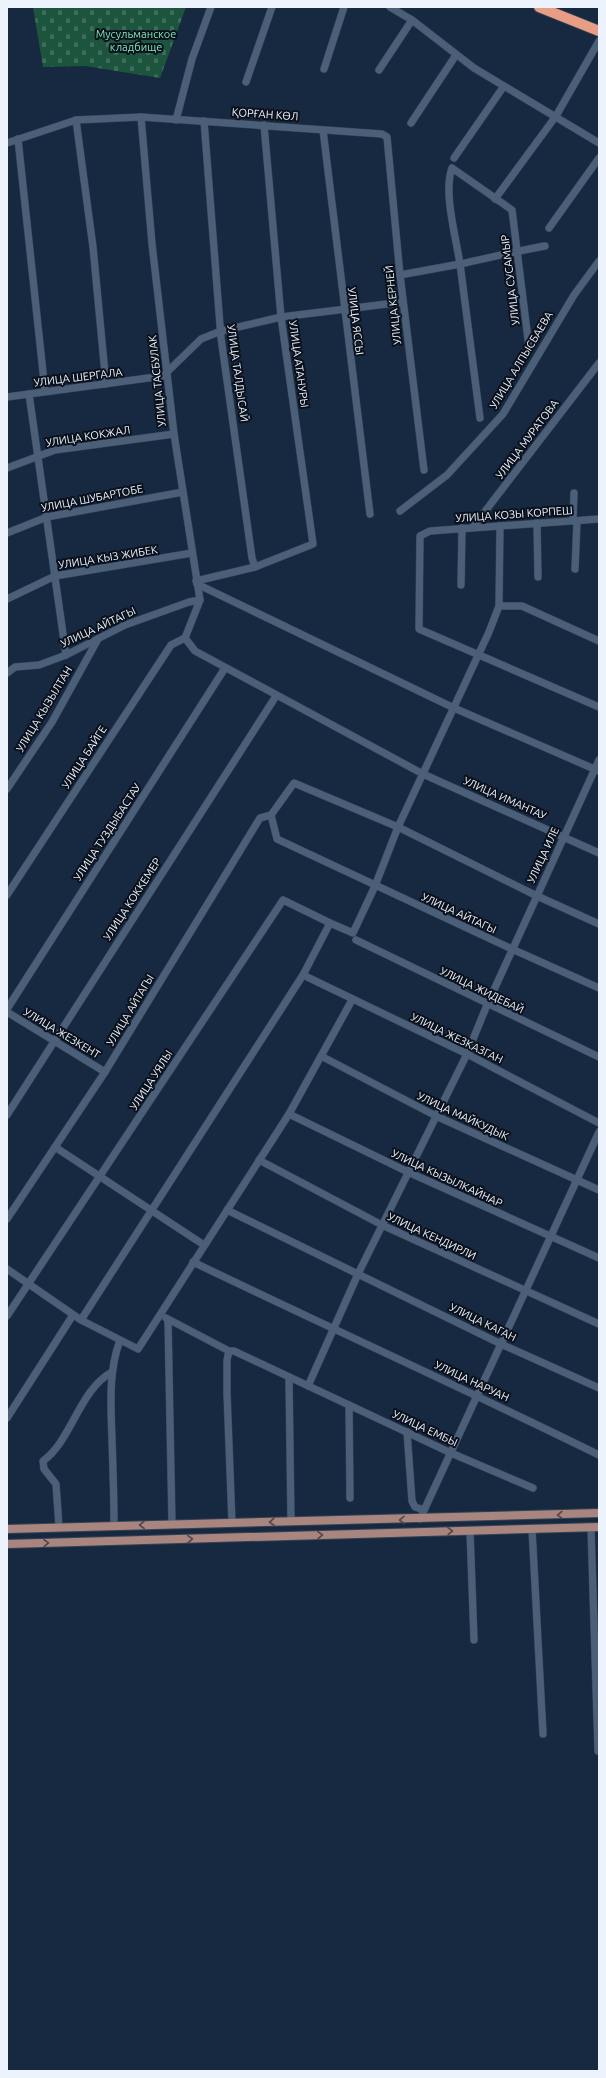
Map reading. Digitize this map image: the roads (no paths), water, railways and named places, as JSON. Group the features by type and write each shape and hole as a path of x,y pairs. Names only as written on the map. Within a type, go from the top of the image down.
{"highway":[{"path":"539,7 599,32"},
{"path":"554,7 599,24"}],"main road":[{"path":"7,1529 599,1513"},
{"path":"509,1516 510,1530"},
{"path":"7,1544 595,1527"},
{"path":"28,1528 28,1543"}],"street":[{"path":"176,120 192,59 212,7"},
{"path":"246,82 272,7"},
{"path":"324,69 344,7"},
{"path":"390,7 412,20 474,68 599,143"},
{"path":"379,70 412,20"},
{"path":"480,418 450,200 449,177 452,168 495,199 556,116 599,41"},
{"path":"411,123 456,55"},
{"path":"454,158 504,86"},
{"name":"ҚОРҒАН КӨЛ","path":"7,143 76,120 141,117 382,134 387,137"},
{"name":"УЛИЦА ТАСБУЛАК","path":"141,117 145,172 174,434 200,600"},
{"path":"76,120 93,248 106,384"},
{"name":"УЛИЦА ТАЛДЫСАЙ","path":"204,121 221,331 252,558 255,567"},
{"name":"УЛИЦА АТАНУРЫ","path":"255,567 313,544 281,317 264,125"},
{"name":"УЛИЦА ЯССЫ","path":"323,130 370,514"},
{"name":"УЛИЦА КЕРНЕЙ","path":"387,137 400,275 424,470"},
{"path":"18,139 45,391"},
{"path":"549,228 599,158"},
{"name":"УЛИЦА СУСАМЫР","path":"495,199 512,210 529,347"},
{"path":"400,275 545,246"},
{"name":"УЛИЦА АЛПЫСБАЕВА","path":"400,511 446,475 503,414 574,295 599,261"},
{"path":"167,372 201,339 221,331 281,317 403,302"},
{"name":"УЛИЦА МУРАТОВА","path":"473,527 599,364"},
{"name":"УЛИЦА ШЕРГАЛА","path":"7,397 152,378 163,376 167,372"},
{"path":"29,394 66,655"},
{"name":"УЛИЦА КОКЖАЛ","path":"7,468 55,450 174,434"},
{"name":"УЛИЦА ШУБАРТОБЕ","path":"7,533 47,517 183,492"},
{"path":"574,492 575,569"},
{"name":"УЛИЦА КОЗЫ КОРПЕШ","path":"479,654 419,629 420,536 430,531 599,518"},
{"path":"537,523 538,577"},
{"path":"81,1320 303,975 330,923 353,933 375,886 398,827 479,654 499,606 500,526"},
{"path":"461,585 462,528"},
{"name":"УЛИЦА КЫЗ ЖИБЕК","path":"7,599 55,576 192,553"},
{"path":"196,582 255,567"},
{"path":"196,582 454,708 597,770"},
{"path":"185,638 200,600"},
{"name":"УЛИЦА АЙТАГЫ","path":"15,666 39,665 66,655 125,625 189,602 200,600"},
{"path":"499,606 522,606 599,641"},
{"name":"УЛИЦА КЫЗЫЛТАН","path":"7,789 52,722 98,638"},
{"name":"УЛИЦА ИМАНТАУ","path":"185,638 195,651 423,774 599,853"},
{"name":"УЛИЦА БАЙГЕ","path":"7,895 171,645 185,638"},
{"path":"479,654 599,707"},
{"path":"7,673 15,666"},
{"path":"7,678 15,666"},
{"name":"УЛИЦА ТУЗДЫБАСТАУ","path":"7,1011 225,668"},
{"name":"УЛИЦА КОККЕМЕР","path":"7,1115 53,1041 276,696"},
{"name":"УЛИЦА ИЛЕ","path":"599,760 597,770 537,896 599,924"},
{"name":"УЛИЦА АЙТАГЫ","path":"7,1219 105,1072 260,818 271,815 294,783 398,827"},
{"name":"УЛИЦА АЙТАГЫ","path":"271,815 277,839 375,886 599,988"},
{"path":"308,1386 358,1274 467,1054 487,1005 537,896 398,827"},
{"name":"УЛИЦА УЯЛЫ","path":"7,1316 100,1178 283,900 330,923"},
{"name":"УЛИЦА ЖИДЕБАЙ","path":"356,940 487,1005 599,1058"},
{"name":"УЛИЦА ЖЕЗКАЗГАН","path":"303,975 352,1000 467,1054 599,1123"},
{"path":"7,1269 81,1320 138,1349 162,1314 193,1262 288,1114 352,1000"},
{"name":"УЛИЦА ЖЕЗКЕНТ","path":"7,1011 105,1072"},
{"name":"УЛИЦА МАЙКУДЫК","path":"321,1056 436,1116 578,1179 599,1190"},
{"name":"УЛИЦА КЫЗЫЛКАЙНАР","path":"288,1114 408,1172 599,1258"},
{"path":"420,1519 479,1396 599,1132"},
{"path":"55,1147 204,1245"},
{"name":"УЛИЦА КЕНДИРЛИ","path":"259,1160 382,1225 599,1324"},
{"name":"УЛИЦА КАГАН","path":"227,1210 502,1344 599,1388"},
{"name":"УЛИЦА НАРУАН","path":"193,1262 334,1330 479,1396 599,1456"},
{"name":"УЛИЦА ЕМБЫ","path":"162,1314 168,1320 229,1351 234,1351 451,1453 533,1488"},
{"path":"7,1418 73,1315"},
{"path":"168,1320 172,1524"},
{"path":"114,1525 111,1407 112,1372 114,1357 120,1340"},
{"path":"229,1351 227,1360 227,1401 232,1523"},
{"path":"59,1527 56,1484 44,1469 43,1461 54,1451 98,1383 112,1372"},
{"path":"289,1377 288,1451 291,1521"},
{"path":"349,1405 350,1498"},
{"path":"407,1432 412,1501 415,1507 424,1510"},
{"path":"595,1527 598,1751"},
{"path":"532,1529 543,1734"},
{"path":"470,1531 474,1640"}],"park label":[{"name":"Мусульманское кладбище","path":"136,40"}]}
